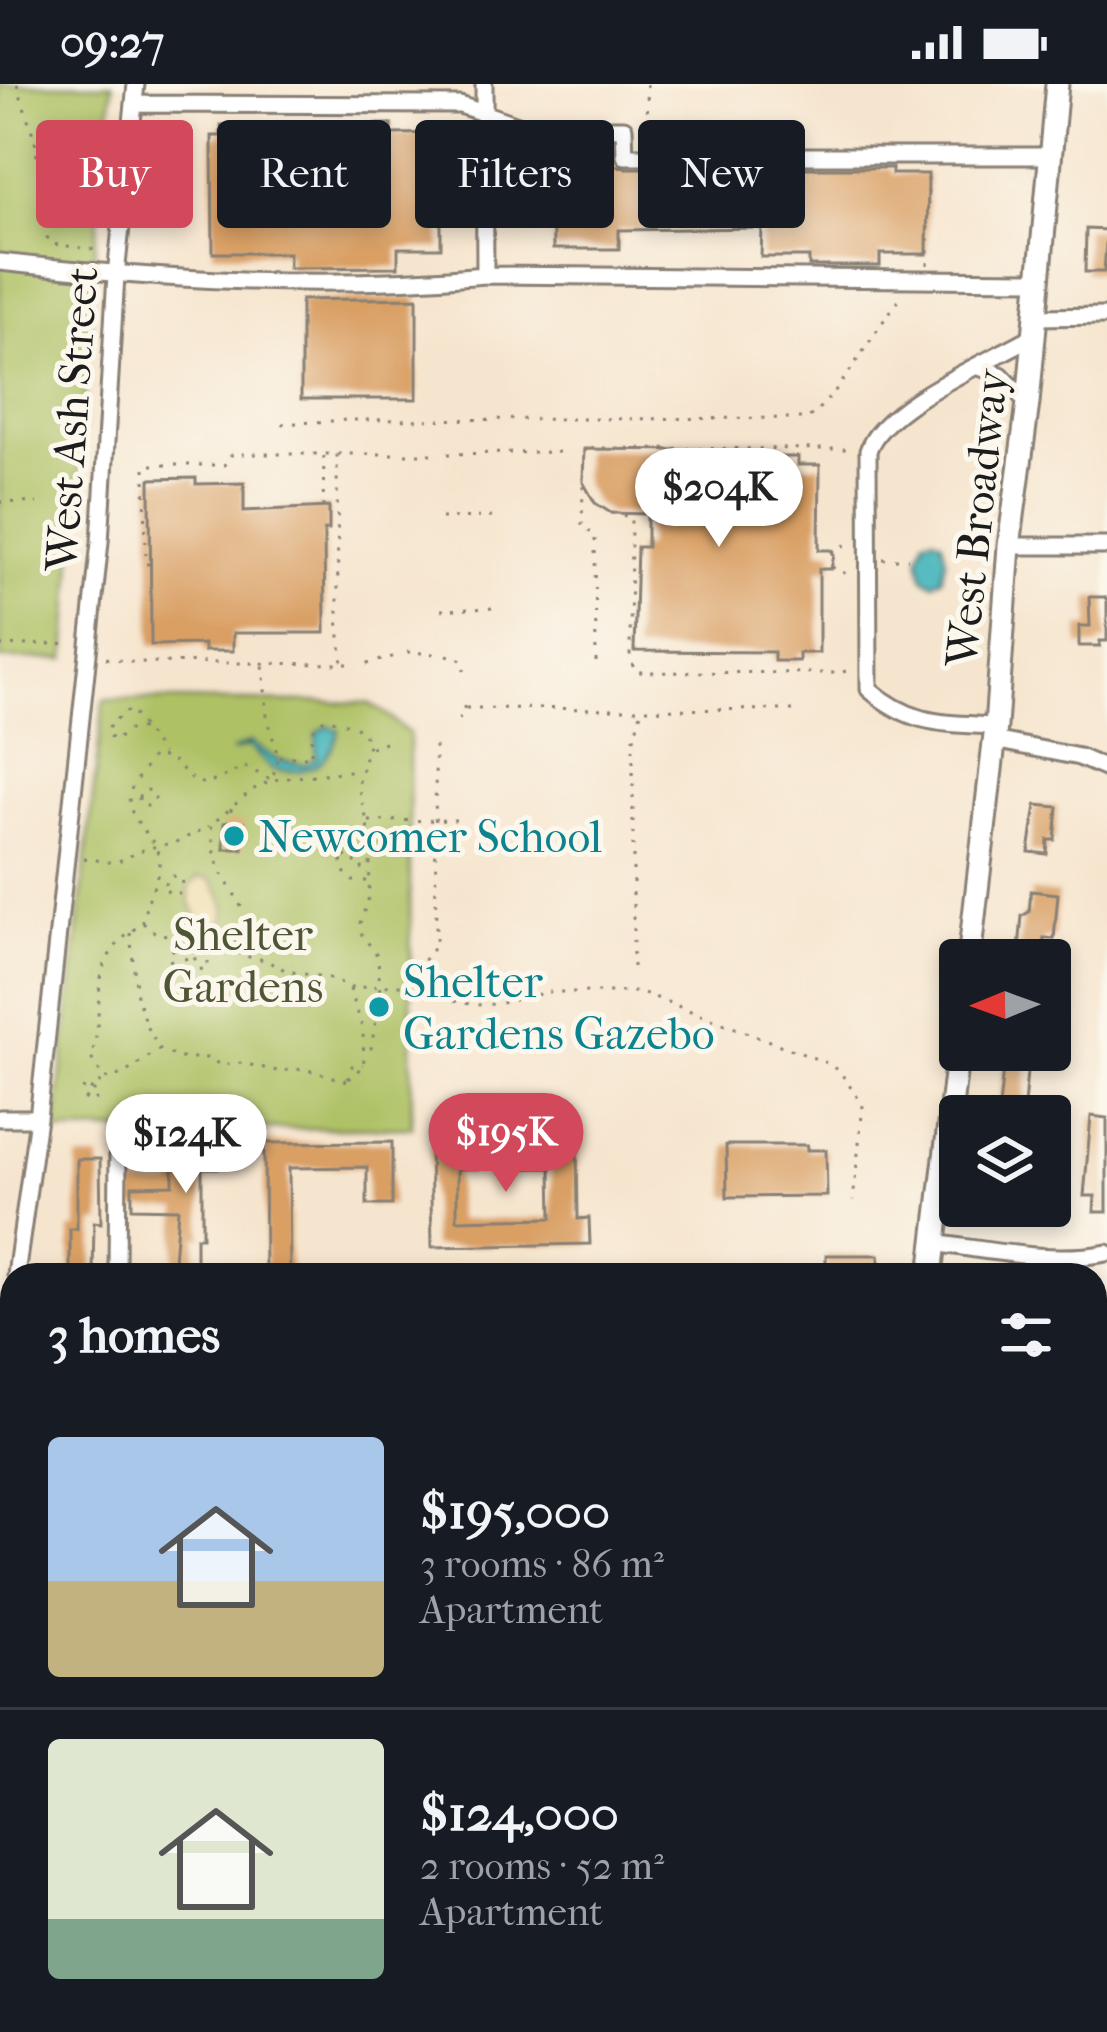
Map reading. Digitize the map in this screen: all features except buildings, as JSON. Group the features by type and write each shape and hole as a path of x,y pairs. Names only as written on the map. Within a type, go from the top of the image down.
{"main road":[{"name":"West Broadway","path":"971,939 1057,84"},
{"path":"932,1263 955,1071"}],"street":[{"name":"West Ash Street","path":"38,1118 100,542 116,275 136,84"},
{"path":"484,84 485,274"},
{"path":"134,104 460,105 526,128 624,128 625,156 638,156"},
{"path":"805,156 1050,156"},
{"path":"0,262 116,275 237,281 438,279 485,274 1038,280"},
{"path":"1107,316 1034,326 980,368 909,404 872,439 868,451 869,689 905,717 995,733 1107,770"},
{"path":"980,368 1001,375 1028,403"},
{"path":"1010,546 1107,546"},
{"path":"0,1118 38,1118 18,1263"},
{"path":"117,1263 118,1149"},
{"path":"933,1243 1079,1258 1107,1253"}],"path":[{"path":"17,84 35,141 47,237 57,245 98,250"},
{"path":"647,84 648,120"},
{"path":"281,424 808,418 826,403 874,328 912,285"},
{"path":"596,662 595,535 582,527 584,448 844,449 857,461"},
{"path":"448,454 566,452"},
{"path":"149,565 146,465 224,465 231,455 240,454 353,454"},
{"path":"323,507 324,454"},
{"path":"103,657 131,662 343,664 338,618 337,454"},
{"path":"366,454 393,454"},
{"path":"405,454 434,454"},
{"path":"0,502 37,503"},
{"path":"611,513 631,518 630,660 636,671 840,673 856,663"},
{"path":"440,518 496,517"},
{"path":"832,550 857,536"},
{"path":"869,559 908,559"},
{"path":"832,567 857,582"},
{"path":"441,610 497,608"},
{"path":"0,646 71,643"},
{"path":"407,652 436,654"},
{"path":"368,664 396,656"},
{"path":"447,656 462,661 466,679"},
{"path":"80,858 115,863 177,842 211,825 272,780 278,758 269,727 263,663"},
{"path":"345,664 355,664"},
{"path":"459,720 466,706 795,710"},
{"path":"633,967 633,742 641,709"},
{"path":"142,729 132,728 114,741 107,734 110,724 126,710 136,712 142,729 163,756"},
{"path":"278,758 311,757 312,731 326,718 355,726 369,740 359,770 367,820 365,843 353,881"},
{"path":"269,727 276,722"},
{"path":"416,984 418,968 436,945 435,737"},
{"path":"369,747 388,741"},
{"path":"143,923 144,907 160,866 156,846 137,822 128,798 152,757 163,756 197,782 208,783 251,767 272,780 359,770"},
{"path":"128,798 139,798"},
{"path":"231,806 231,821"},
{"path":"367,820 460,820"},
{"path":"211,825 215,857 244,915 245,928 236,941 243,957 265,960 287,971 316,974 350,988 416,984 476,1005 548,992 641,992 834,1067 864,1111 853,1201"},
{"path":"365,843 353,844 342,855 342,870 353,881 366,881"},
{"path":"365,843 370,858 366,881"},
{"path":"353,844 370,897 360,923 362,935 375,947 378,959 377,1018 371,1048 364,1050"},
{"path":"342,855 370,866"},
{"path":"342,870 370,858"},
{"path":"155,878 165,883"},
{"path":"143,923 158,934 236,941"},
{"path":"104,1078 91,1058 104,961 143,923"},
{"path":"130,932 137,996 146,1026 160,1048 178,1058 207,1058 221,1065 247,1064 273,1071 304,1069 348,1081 364,1066 363,1030 350,988"},
{"path":"190,970 193,939"},
{"path":"173,947 193,952 210,951 207,969 175,968 170,955 173,947"},
{"path":"188,962 193,952"},
{"path":"193,952 208,964"},
{"path":"170,955 188,962"},
{"path":"93,1090 104,1078 123,1074 160,1048"}],"green space":[{"path":"0,84 113,84 109,120 36,120 36,228 97,228 66,659 0,659"},
{"name":"Shelter Gardens","path":"104,699 367,703 409,733 412,1127 55,1132"}],"sand":[{"path":"199,877 211,879 224,903 219,927 201,922 190,903 189,887"}],"water":[{"path":"925,538 942,541 946,559 942,578 933,583 924,578 919,557"},
{"path":"328,726 339,731 329,753 306,770 272,769 249,746 231,751 250,742 277,760 305,765 316,758 317,733"}],"place":[{"name":"Newcomer School","path":"234,836"},
{"name":"Shelter Gardens Gazebo","path":"379,1007"}]}
